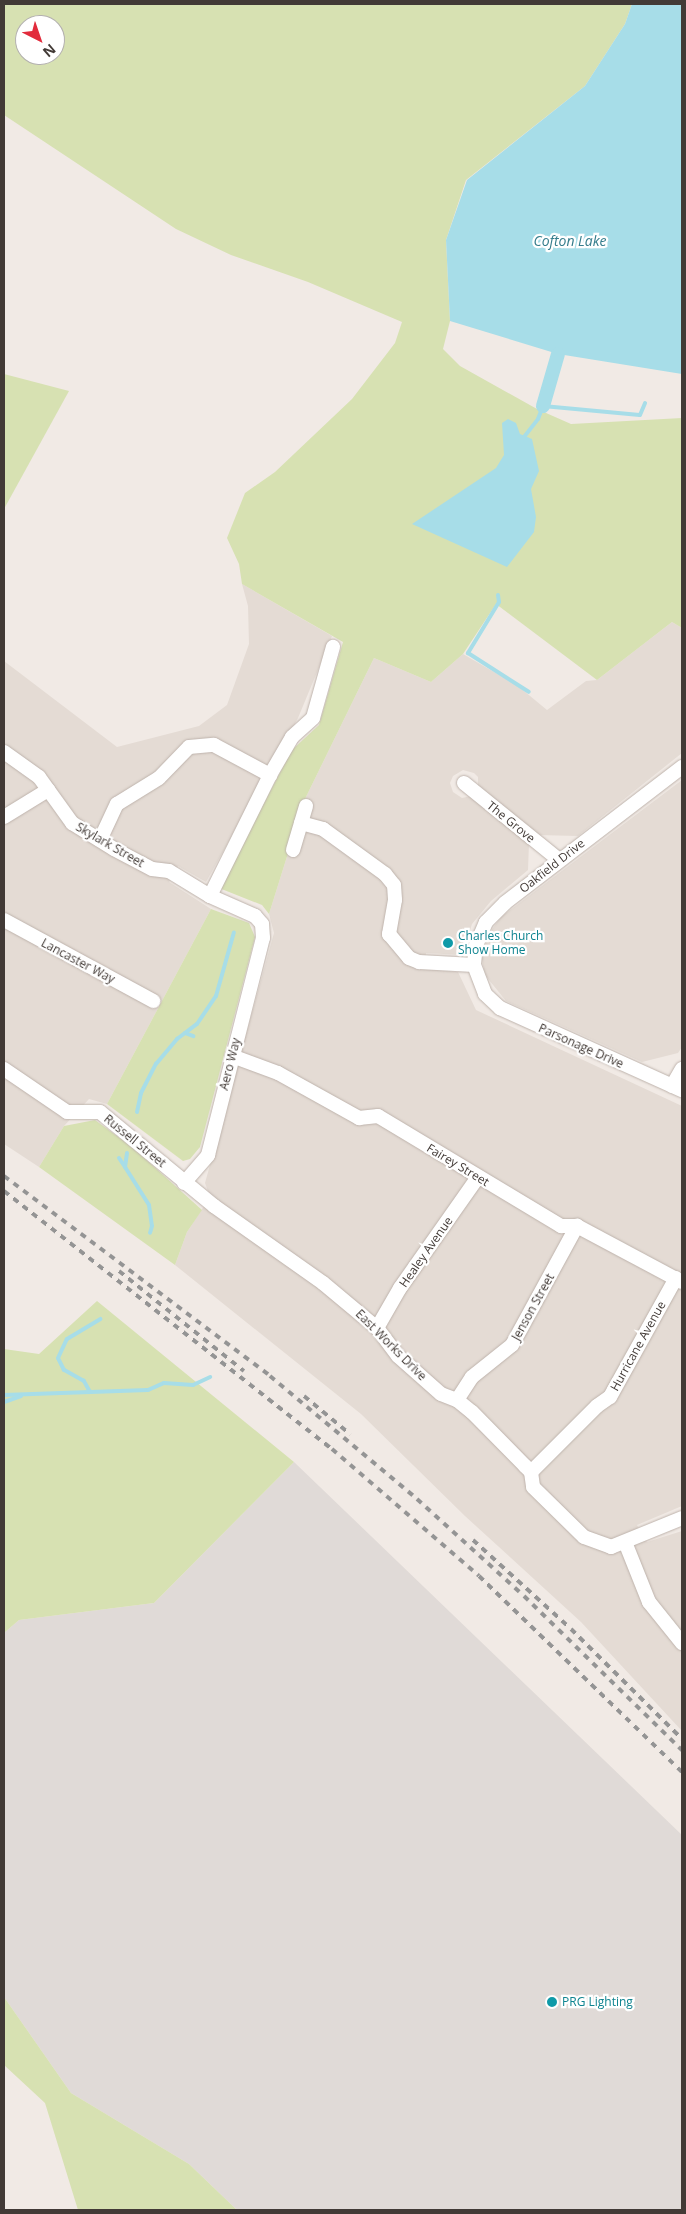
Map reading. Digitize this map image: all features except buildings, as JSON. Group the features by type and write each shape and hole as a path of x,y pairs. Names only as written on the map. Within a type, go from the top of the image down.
{"street":[{"path":"210,896 270,775 292,737 313,718 333,647"},
{"path":"100,840 117,804 159,778 189,747 214,745 270,775"},
{"name":"Skylark Street","path":"4,752 39,777 65,816 100,840 152,869 169,871 210,896 255,916 262,924 264,938"},
{"name":"Oakfield Drive","path":"485,994 474,965 476,944 486,922 559,860 682,767"},
{"name":"The Grove","path":"464,784 559,860"},
{"path":"4,817 48,790"},
{"path":"293,850 306,806"},
{"path":"301,823 323,829 384,874 394,885 395,900 389,934 409,958 419,962 474,965"},
{"name":"Lancaster Way","path":"4,920 153,1001"},
{"name":"Aero Way","path":"184,1183 208,1155 264,938"},
{"name":"Parsonage Drive","path":"485,994 500,1008 516,1017 677,1088"},
{"name":"Fairey Street","path":"232,1056 278,1074 359,1118 378,1116 561,1226 576,1226 679,1280"},
{"name":"Russell Street","path":"4,1069 67,1112 100,1112 155,1154 184,1183"},
{"path":"677,1088 682,1069"},
{"name":"Healey Avenue","path":"377,1328 400,1288 478,1177"},
{"name":"East Works Drive","path":"184,1183 263,1244 284,1253 377,1328 398,1356 441,1394 457,1400 531,1472 533,1486 584,1537 611,1547 682,1518"},
{"name":"Jenson Street","path":"457,1400 472,1377 512,1345 576,1226"},
{"name":"Hurricane Avenue","path":"531,1472 597,1406 610,1397 679,1280"},
{"path":"625,1542 649,1602 682,1644"}],"shaded area":[{"path":"242,584 332,636 298,718 206,882 178,866 169,882 211,909 107,1104 89,1099 64,1126 39,1167 4,1144 4,661 117,747 199,726 227,705 249,644 248,606"},
{"path":"672,622 682,628 682,753 578,836 538,835 478,787 478,777 474,773 463,770 453,776 450,783 453,792 462,798 471,796 529,843 528,870 491,901 472,924 462,955 426,953 425,969 458,972 476,1010 682,1106 682,1506 637,1525 647,1542 682,1531 682,1731 581,1622 465,1516 361,1414 175,1265 187,1232 210,1197 205,1183 274,933 269,914 305,799 374,658 431,682 463,654 518,686 547,710 586,681 597,680"},
{"path":"682,780 682,1047 678,1053 642,1062 506,1001 485,975 482,959 488,935 501,917"},
{"path":"294,1462 682,1835 682,2210 237,2210 189,2164 71,2093 4,1997 4,1633 19,1620 154,1603"}],"green space":[{"path":"4,4 632,4 625,24 585,86 466,180 446,240 450,321 443,349 460,366 537,409 571,424 682,418 682,628 672,622 597,680 496,604 463,654 431,682 374,658 305,799 269,914 262,905 219,888 292,750 319,725 343,642 242,584 239,564 227,538 245,493 275,472 352,399 395,343 402,322 308,282 231,255 176,229 4,115"},
{"path":"4,374 69,391 4,509"},
{"path":"211,909 249,923 255,937 200,1147 190,1159 183,1161 107,1104"},
{"path":"95,1120 132,1147 202,1210 187,1232 175,1265 39,1167 64,1126"},
{"path":"97,1301 294,1462 154,1603 19,1620 4,1633 4,1349 39,1354"},
{"path":"4,1997 71,2093 189,2164 237,2210 78,2210 45,2103 4,2065"}],"water":[{"name":"Cofton Lake","path":"632,4 682,4 682,374 558,354 450,321 446,240 467,180 585,86 625,24"},
{"path":"508,419 516,423 520,434 532,439 539,471 531,489 536,517 534,532 507,567 412,524 496,468 504,455 502,423"}],"waterway":[{"path":"543,406 558,354"},
{"path":"524,437 538,419 543,406 640,415 645,403"},
{"path":"498,595 499,602 468,653 529,692"},
{"path":"137,1112 141,1093 156,1064 177,1039 197,1024 216,996 234,932"},
{"path":"185,1033 193,1036"},
{"path":"127,1153 125,1167 149,1205 152,1226 150,1233"},
{"path":"119,1158 125,1167"},
{"path":"90,1392 84,1381 64,1370 58,1358 67,1339 100,1319"},
{"path":"4,1395 148,1390 164,1383 193,1385 210,1377"},
{"path":"4,1402 21,1396"}],"railway":[{"path":"4,1176 270,1376 417,1499 524,1596 682,1750"},
{"path":"4,1191 332,1449 479,1576 682,1772"},
{"path":"119,1271 244,1371"},
{"path":"304,1396 350,1434"},
{"path":"473,1540 571,1629 682,1739"}],"place":[{"name":"Charles Church Show Home","path":"448,943"},
{"name":"PRG Lighting","path":"552,2002"}]}
